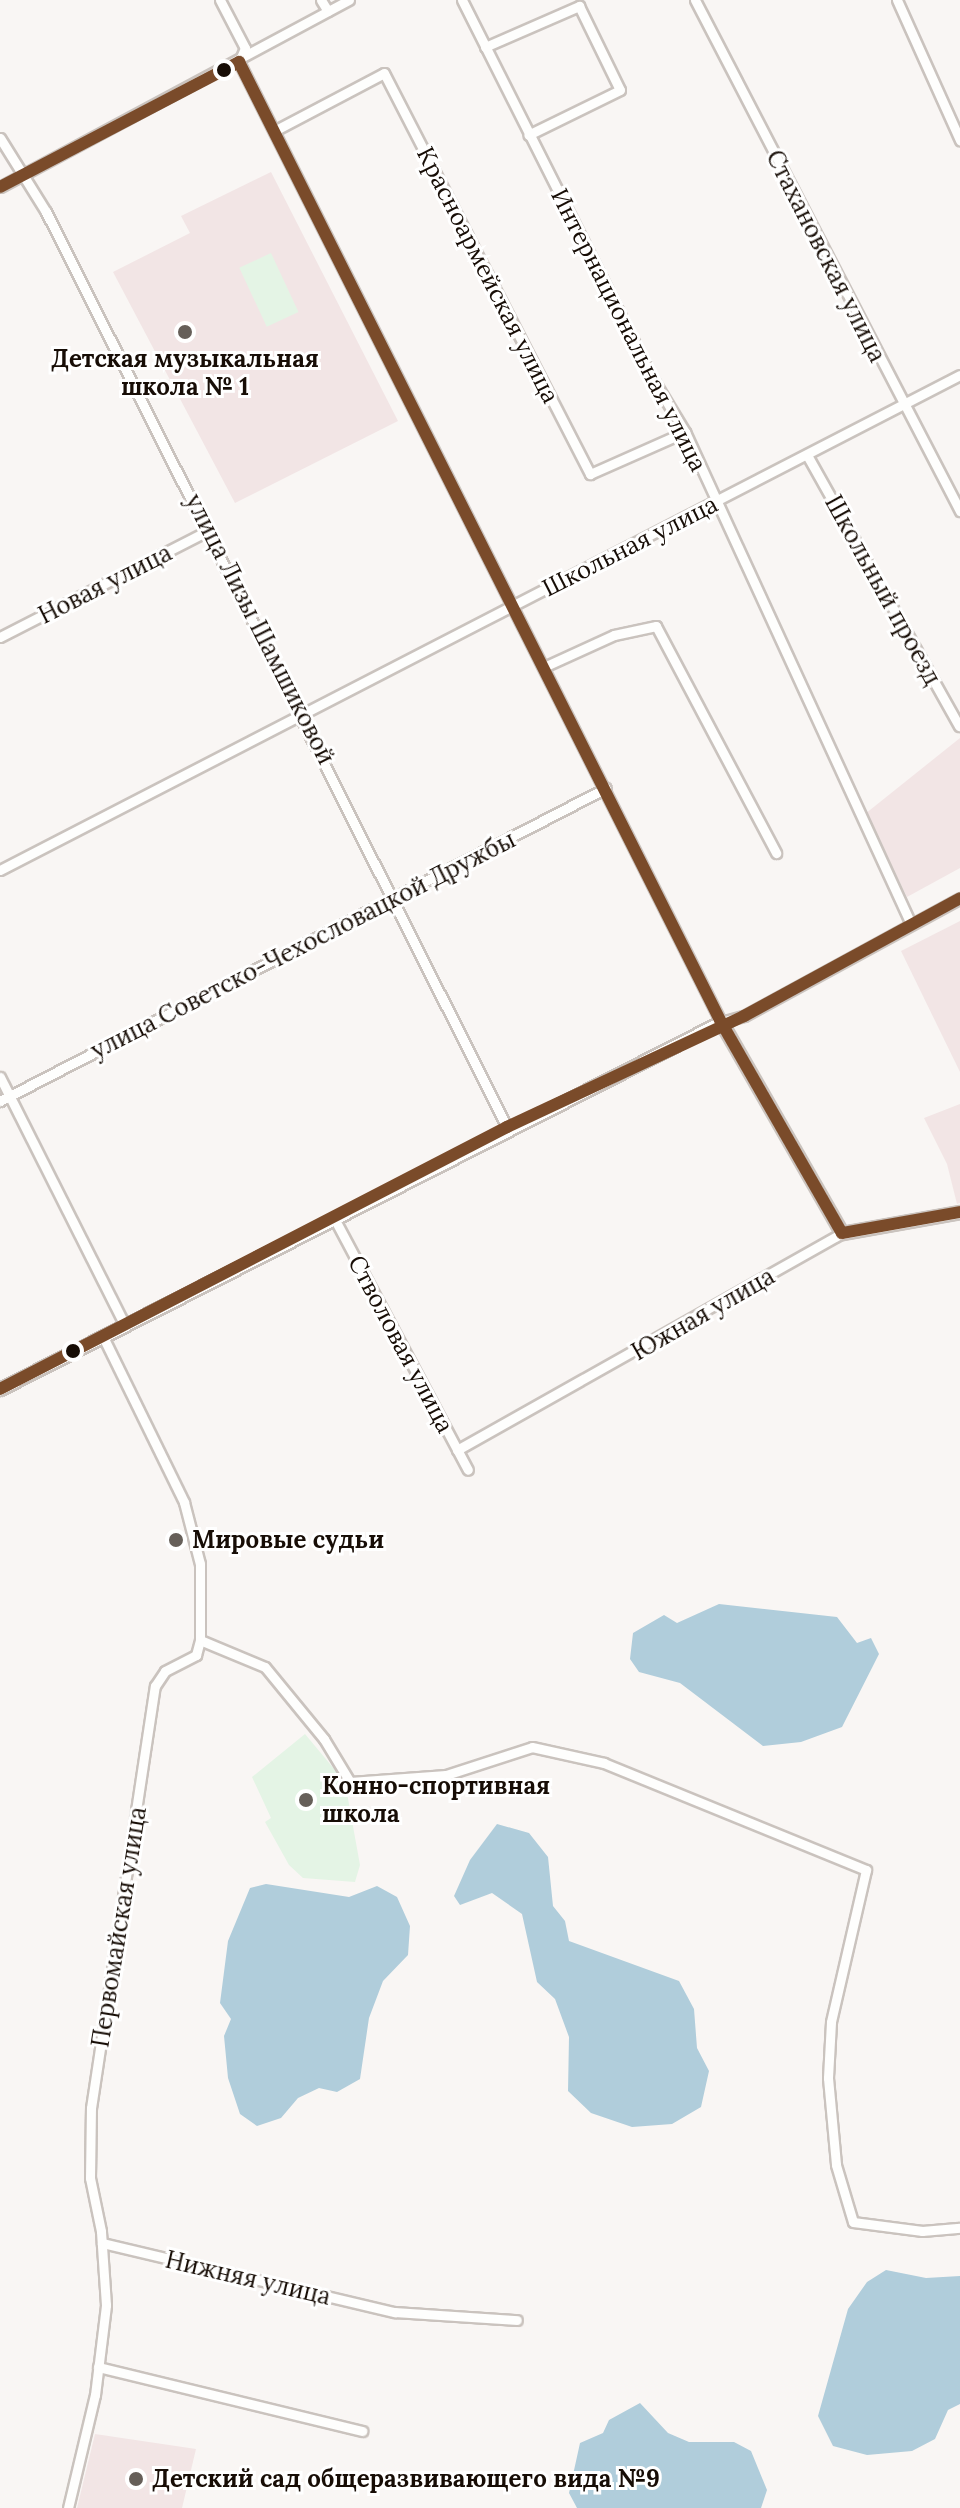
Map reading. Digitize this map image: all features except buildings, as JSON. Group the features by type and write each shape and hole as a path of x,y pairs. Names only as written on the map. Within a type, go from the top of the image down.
{"street":[{"path":"220,0 245,48 239,62"},
{"path":"321,0 328,11"},
{"path":"0,187 239,62 349,0"},
{"name":"Интернациональная улица","path":"462,0 528,135 685,432 911,924"},
{"name":"Стахановская улица","path":"695,0 960,511"},
{"path":"897,0 960,140"},
{"path":"485,47 579,6 586,20 620,90 528,135"},
{"path":"239,62 516,605 721,1022 842,1233"},
{"name":"Красноармейская улица","path":"274,131 384,73 590,474 685,432"},
{"name":"улица Лизы Шамшиковой","path":"0,138 46,212 395,897 507,1127"},
{"name":"Школьная улица","path":"0,870 960,375"},
{"name":"Школьный проезд","path":"807,455 959,726"},
{"name":"Новая улица","path":"0,637 209,530"},
{"path":"546,666 614,635 656,626 776,853"},
{"name":"улица Советско-Чехословацкой Дружбы","path":"5,1099 606,788"},
{"path":"0,1389 104,1339 125,1325 507,1127 721,1022 744,1016 960,898"},
{"path":"0,1077 5,1099 125,1325"},
{"name":"Южная улица","path":"457,1450 842,1233 960,1212"},
{"name":"Стволовая улица","path":"334,1218 468,1470"},
{"path":"104,1339 184,1502 200,1564 199,1636 265,1667 324,1739 350,1782 446,1775 532,1747 604,1763 866,1870 831,2022 828,2078 836,2165 853,2222 922,2231 960,2228"},
{"name":"Первомайская улица","path":"68,2508 98,2367 106,2305 102,2243 90,2178 91,2108 155,1686 165,1671 196,1655 199,1636"},
{"name":"Нижняя улица","path":"102,2243 395,2312 517,2320"},
{"path":"98,2367 362,2431"}],"shaded area":[{"path":"271,172 398,421 235,503 113,272 190,233 181,216"},
{"path":"960,738 960,868 907,897 865,814"},
{"path":"960,921 960,1072 901,951"},
{"path":"960,1104 960,1203 957,1204 947,1164 924,1118"},
{"name":"Детский сад общеразвивающего вида №9","path":"95,2434 196,2449 182,2508 77,2508"}],"green space":[{"path":"271,253 298,312 267,327 239,268"},
{"name":"Конно-спортивная школа","path":"305,1734 345,1782 360,1865 355,1882 303,1878 289,1865 265,1822 271,1818 252,1777"}],"water":[{"path":"719,1604 837,1617 857,1643 871,1638 879,1654 842,1727 801,1742 763,1746 680,1683 639,1672 630,1659 633,1633 664,1615 677,1623"},
{"path":"497,1824 529,1833 548,1857 553,1906 565,1921 569,1941 679,1981 694,2009 697,2048 709,2071 701,2107 672,2124 632,2127 591,2113 568,2091 569,2037 555,1999 537,1982 522,1914 492,1893 460,1905 454,1896 470,1860"},
{"path":"266,1884 349,1897 377,1886 397,1897 410,1926 408,1955 383,1981 369,2018 360,2079 337,2092 319,2088 298,2098 281,2118 257,2126 240,2114 228,2078 224,2036 231,2019 220,2003 228,1941 250,1888"},
{"path":"886,2270 926,2278 960,2276 960,2404 948,2410 935,2439 912,2451 867,2455 833,2446 818,2416 848,2309 867,2282"},
{"path":"640,2403 668,2433 689,2442 734,2442 751,2451 767,2490 761,2508 577,2508 569,2493 580,2443 603,2433 609,2420"}],"transit line":[{"path":"0,187 239,62 721,1022 842,1233 960,1212"},
{"path":"0,1389 507,1127 744,1016 960,898"}],"place":[{"name":"Детская музыкальная школа № 1","path":"185,332"},
{"name":"Мировые судьи","path":"176,1540"},
{"name":"Конно-спортивная школа","path":"306,1800"},
{"name":"Детский сад общеразвивающего вида №9","path":"136,2479"}]}
